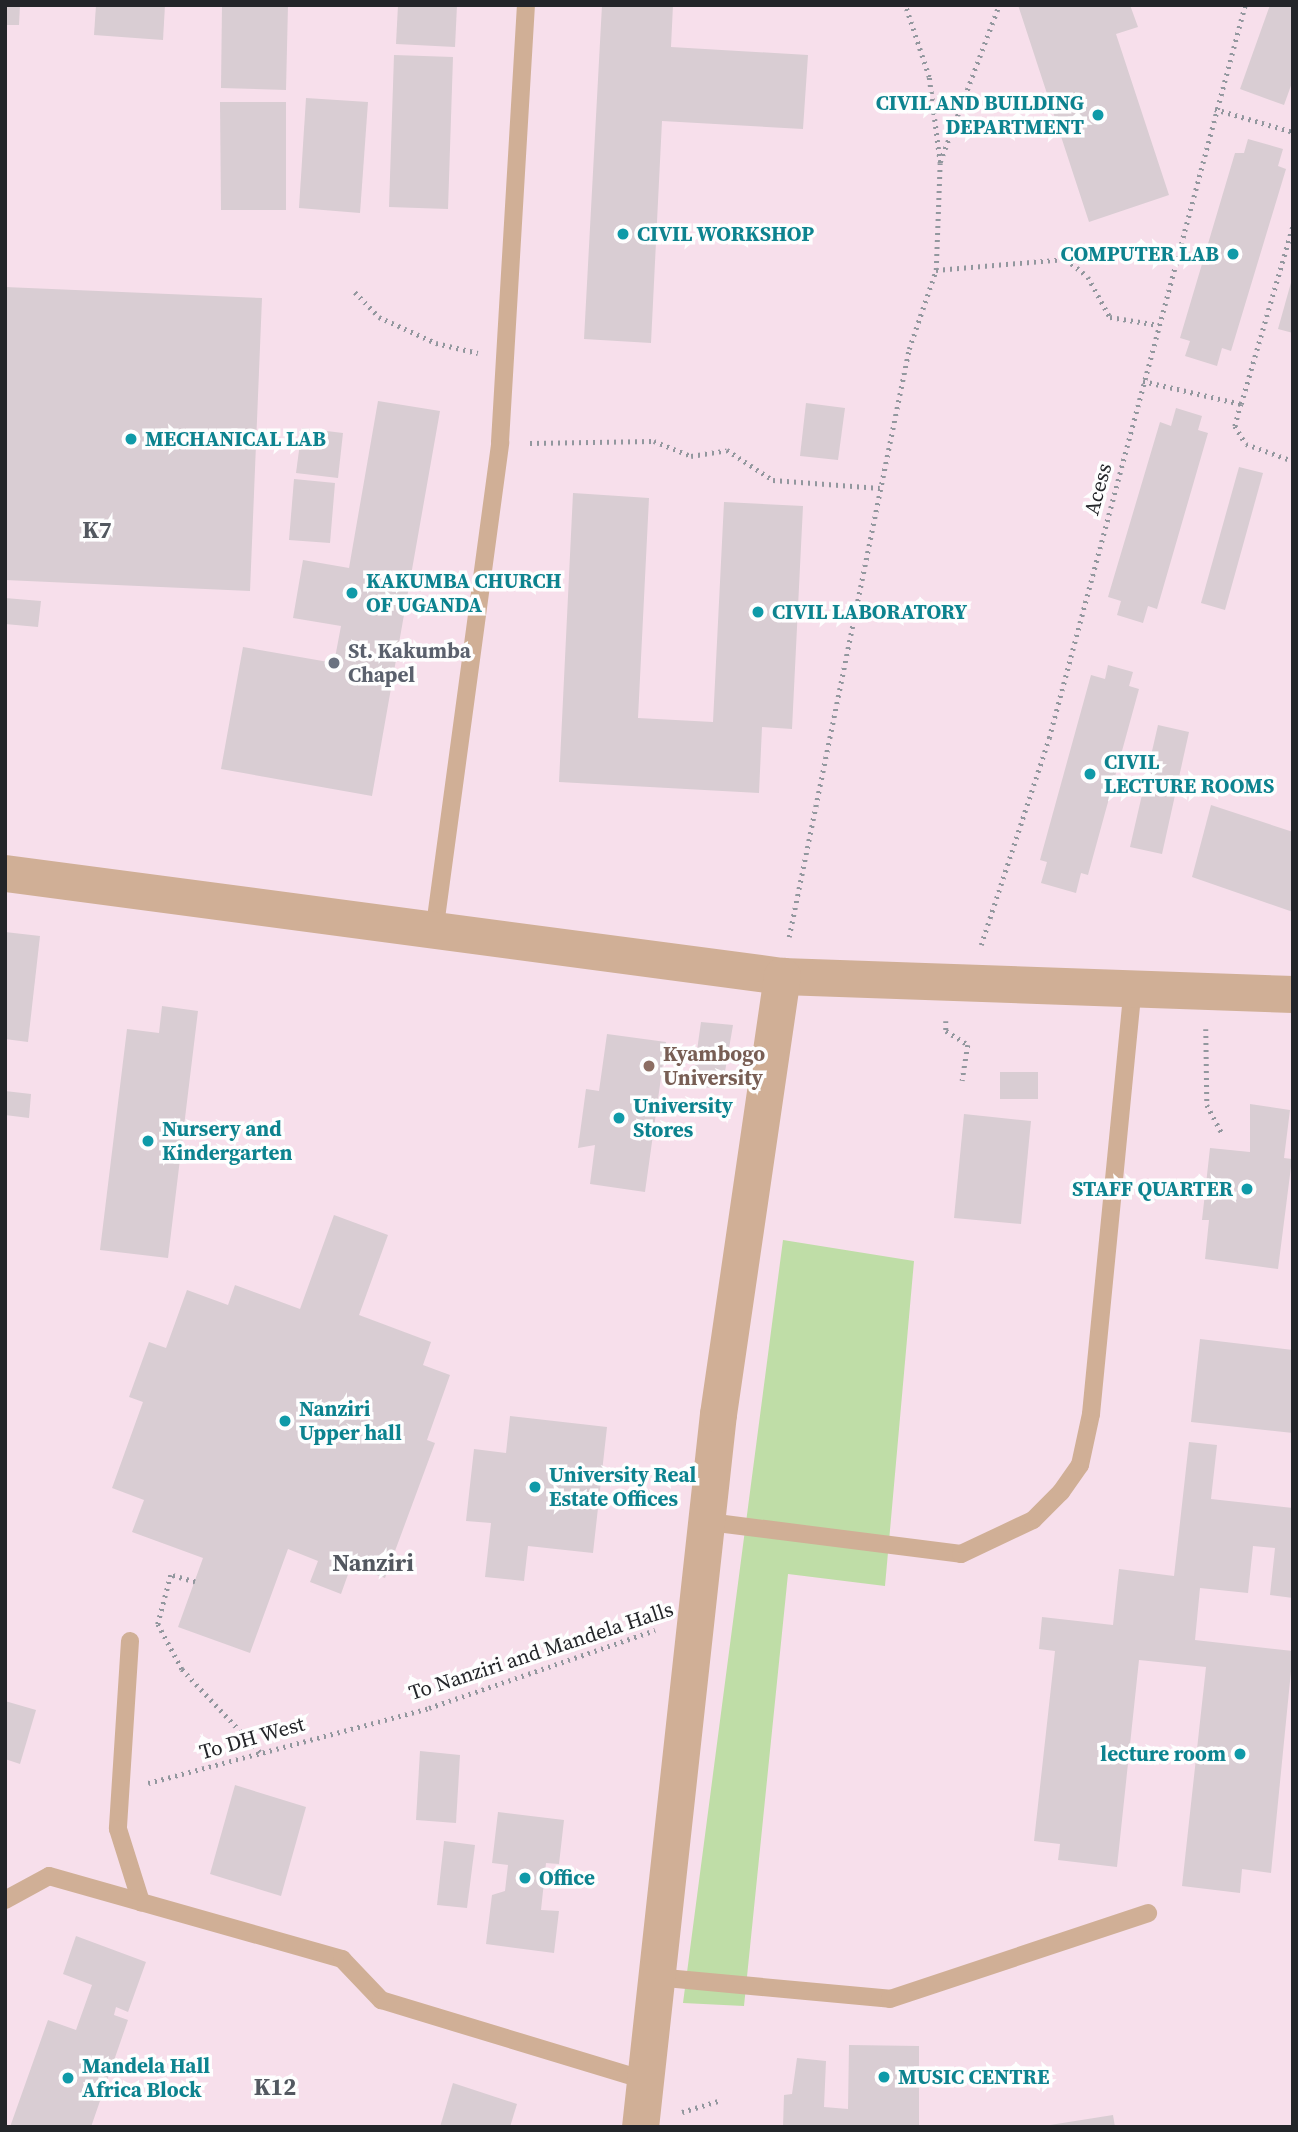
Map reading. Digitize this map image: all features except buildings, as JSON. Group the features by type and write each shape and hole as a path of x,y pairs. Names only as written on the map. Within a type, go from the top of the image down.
{"street":[{"path":"5,873 434,933 782,976 1133,985 1293,994"},
{"path":"640,2127 709,1522 782,976"}],"lane":[{"path":"434,933 500,442 526,5"},
{"path":"709,1522 961,1554 1023,1526 1061,1492 1080,1465 1091,1414 1133,985"},
{"path":"130,1641 118,1829 141,1902"},
{"path":"5,1900 49,1876 342,1959 381,2000 644,2080"},
{"path":"655,1977 890,2000 1148,1913"}],"path":[{"path":"782,976 909,349 936,271 940,163 929,77 905,5"},
{"path":"940,163 999,5"},
{"name":"Acess","path":"962,1081 968,1045 946,1031 959,979 1049,738 1215,109 1245,5"},
{"path":"1215,109 1293,132"},
{"path":"1293,225 1235,426 1246,444 1293,461"},
{"path":"936,271 1066,259 1088,277 1110,317 1158,325"},
{"path":"355,292 379,317 436,343 506,359"},
{"path":"1143,381 1241,404"},
{"path":"500,442 620,446 654,440 691,456 727,450 773,480 880,488"},
{"path":"1215,988 1206,1027 1207,1105 1223,1135"},
{"path":"195,1582 172,1575 158,1624 182,1669 260,1753"},
{"name":"To Nanziri and Mandela Halls","path":"392,1714 429,1708 699,1615"},
{"name":"To DH West","path":"120,1790 392,1714"}],"shaded area":[{"name":"Kyambogo University","path":"5,5 1293,5 1293,2127 5,2127"}],"green space":[{"path":"783,1240 914,1261 885,1586 788,1574 744,2006 683,2003"}],"place":[{"name":"CIVIL AND BUILDING DEPARTMENT","path":"1098,115"},
{"name":"CIVIL WORKSHOP","path":"623,234"},
{"name":"COMPUTER LAB","path":"1233,254"},
{"name":"MECHANICAL LAB","path":"131,439"},
{"name":"KAKUMBA CHURCH OF UGANDA","path":"352,593"},
{"name":"CIVIL LABORATORY","path":"758,612"},
{"name":"St. Kakumba Chapel","path":"334,663"},
{"name":"CIVIL LECTURE ROOMS","path":"1090,774"},
{"name":"Kyambogo University","path":"649,1066"},
{"name":"University Stores","path":"619,1118"},
{"name":"Nursery and Kindergarten","path":"148,1141"},
{"name":"STAFF QUARTER","path":"1247,1189"},
{"name":"Nanziri Upper hall","path":"285,1421"},
{"name":"University Real Estate Offices","path":"535,1487"},
{"name":"lecture room","path":"1240,1754"},
{"name":"Office","path":"525,1878"},
{"name":"MUSIC CENTRE","path":"884,2077"},
{"name":"Mandela Hall Africa Block","path":"68,2078"}],"district":[{"name":"K7","path":"97,530"},
{"name":"Nanziri","path":"373,1563"},
{"name":"K12","path":"275,2087"}]}
